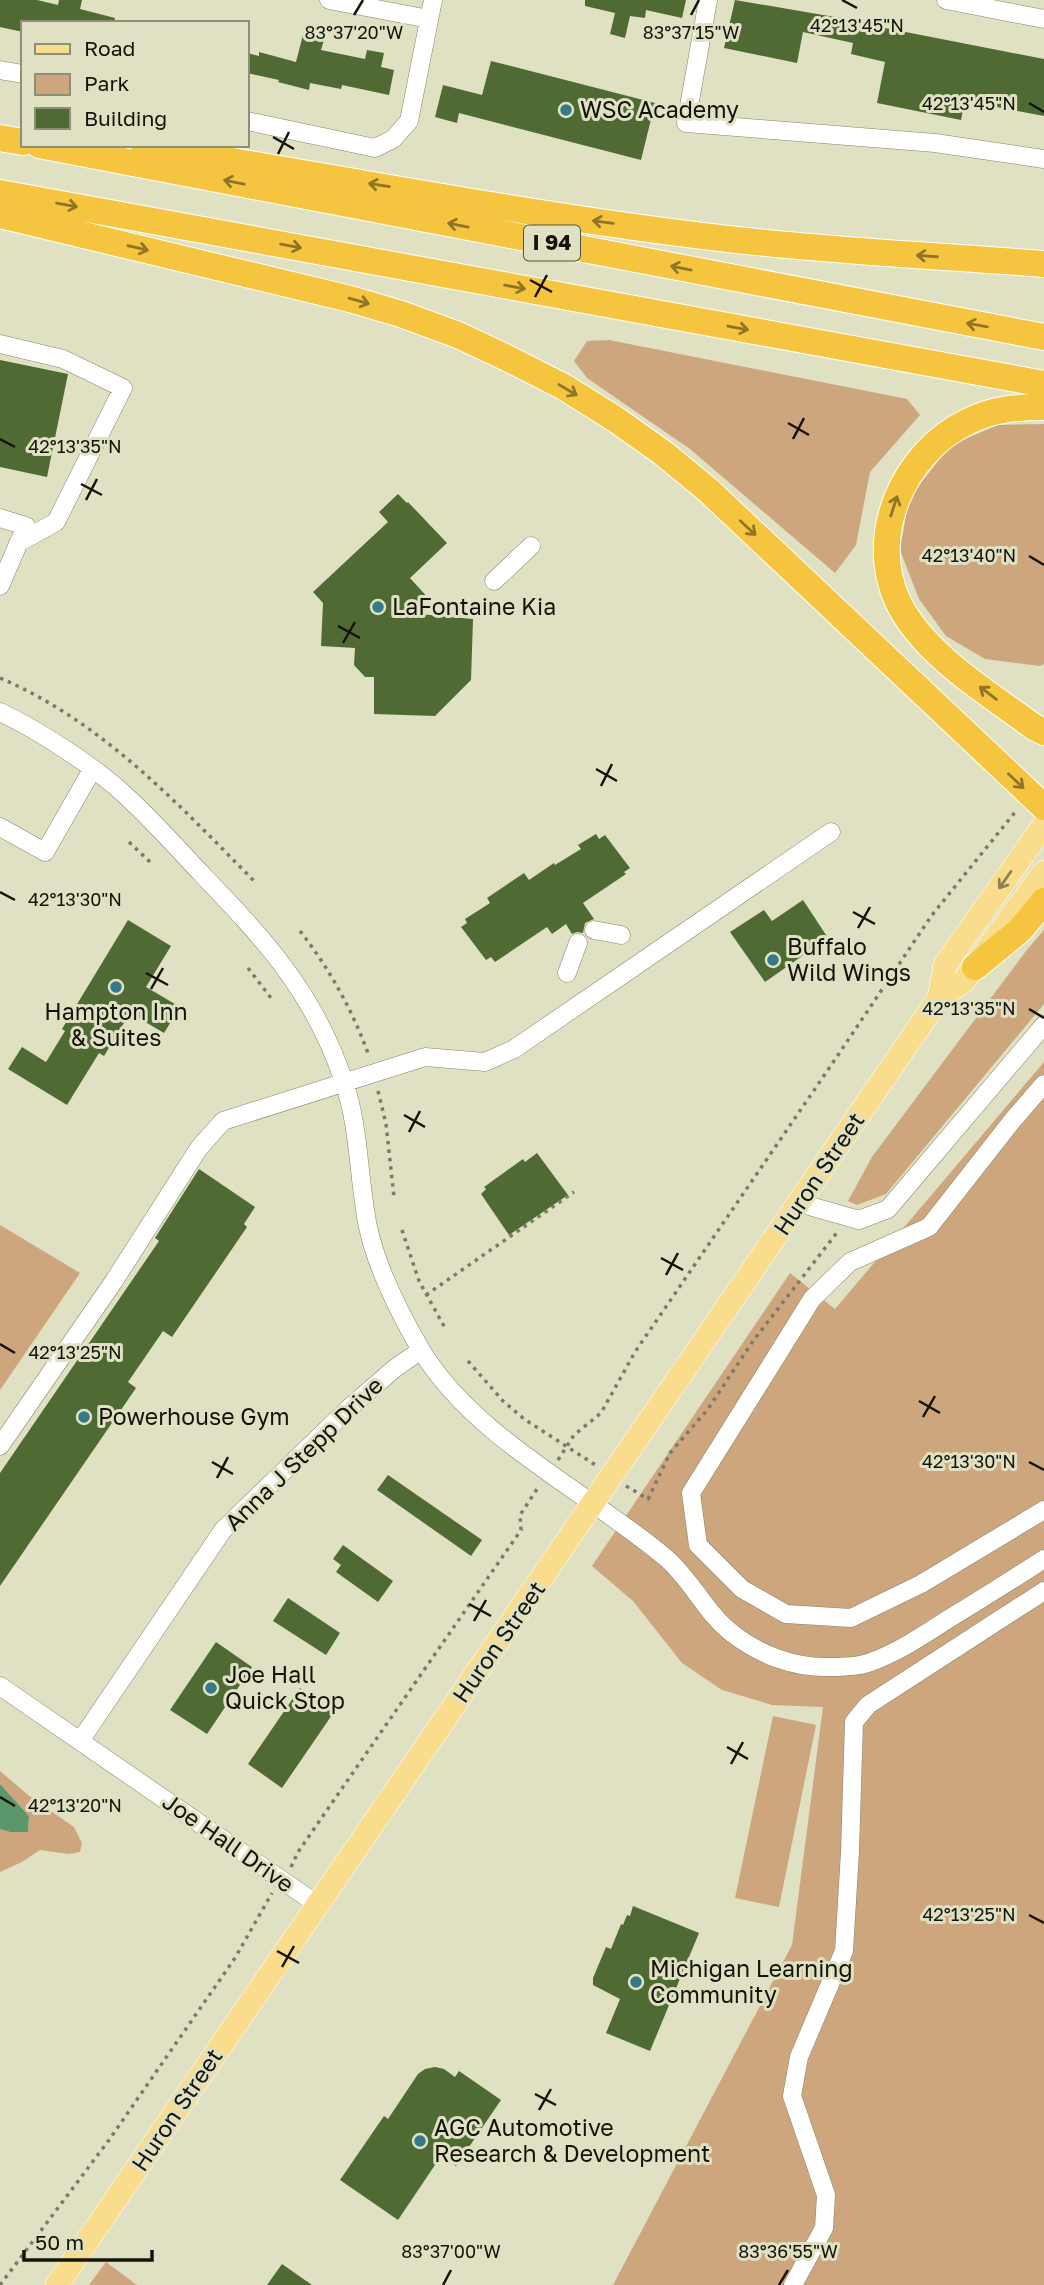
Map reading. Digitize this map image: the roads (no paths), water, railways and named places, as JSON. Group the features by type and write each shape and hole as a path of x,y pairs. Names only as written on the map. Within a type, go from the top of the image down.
{"highway":[{"path":"0,138 21,142"},
{"path":"50,147 185,153 559,216 728,239 840,250 1044,264"},
{"name":"I 94","path":"50,147 1044,337"},
{"name":"I 94","path":"0,193 1044,384"},
{"path":"0,215 284,282 401,314 508,358 564,387 663,453 708,490 1044,807"},
{"path":"1044,407 1016,407 990,413 966,422 946,434 925,453 903,482 892,510 887,538 889,569 898,601 917,632 965,676 1044,732"},
{"path":"975,967 1020,930 1044,901"}],"main road":[{"path":"939,999 945,965 1044,824"},
{"path":"939,999 964,981 1044,872"},
{"name":"Huron Street","path":"57,2285 939,999"}],"street":[{"path":"329,0 429,19"},
{"path":"248,121 375,148 393,139 409,121 433,0"},
{"path":"708,0 686,124 935,143 1044,159"},
{"path":"946,0 991,4 1044,19"},
{"path":"0,70 21,74"},
{"path":"0,344 63,359 123,388 56,522 18,543"},
{"path":"0,518 26,526 2,575"},
{"path":"494,581 531,547"},
{"path":"0,712 52,742 122,792 262,938 286,968 317,1017 344,1082 356,1132 367,1223 375,1254 421,1350 433,1366 476,1417 593,1505 638,1535 670,1562 718,1621 734,1635 761,1651 804,1666 864,1665 910,1643 1044,1559"},
{"path":"0,827 45,852 92,770"},
{"path":"0,1446 106,1292 193,1157 223,1121 425,1057 485,1062 514,1049 831,832"},
{"path":"594,930 621,935"},
{"path":"567,972 578,943"},
{"path":"799,1203 859,1220 888,1209 1044,1025"},
{"path":"1044,1084 929,1227 850,1262 812,1299 691,1493 698,1545 742,1589 786,1614 851,1618 921,1584 1044,1510"},
{"name":"Anna J Stepp Drive","path":"80,1741 223,1530 349,1408 394,1369 421,1350"},
{"path":"793,2285 824,2228 826,2195 792,2096 799,2057 844,1951 854,1722 868,1705 1044,1591"},
{"name":"Joe Hall Drive","path":"0,1686 318,1905"}],"place":[{"name":"WSC Academy","path":"566,110"},
{"name":"LaFontaine Kia","path":"378,607"},
{"name":"Buffalo Wild Wings","path":"773,960"},
{"name":"Hampton Inn & Suites","path":"116,987"},
{"name":"Powerhouse Gym","path":"84,1417"},
{"name":"Joe Hall Quick Stop","path":"211,1688"},
{"name":"Michigan Learning Community","path":"636,1982"},
{"name":"AGC Automotive Research & Development","path":"420,2141"}]}
